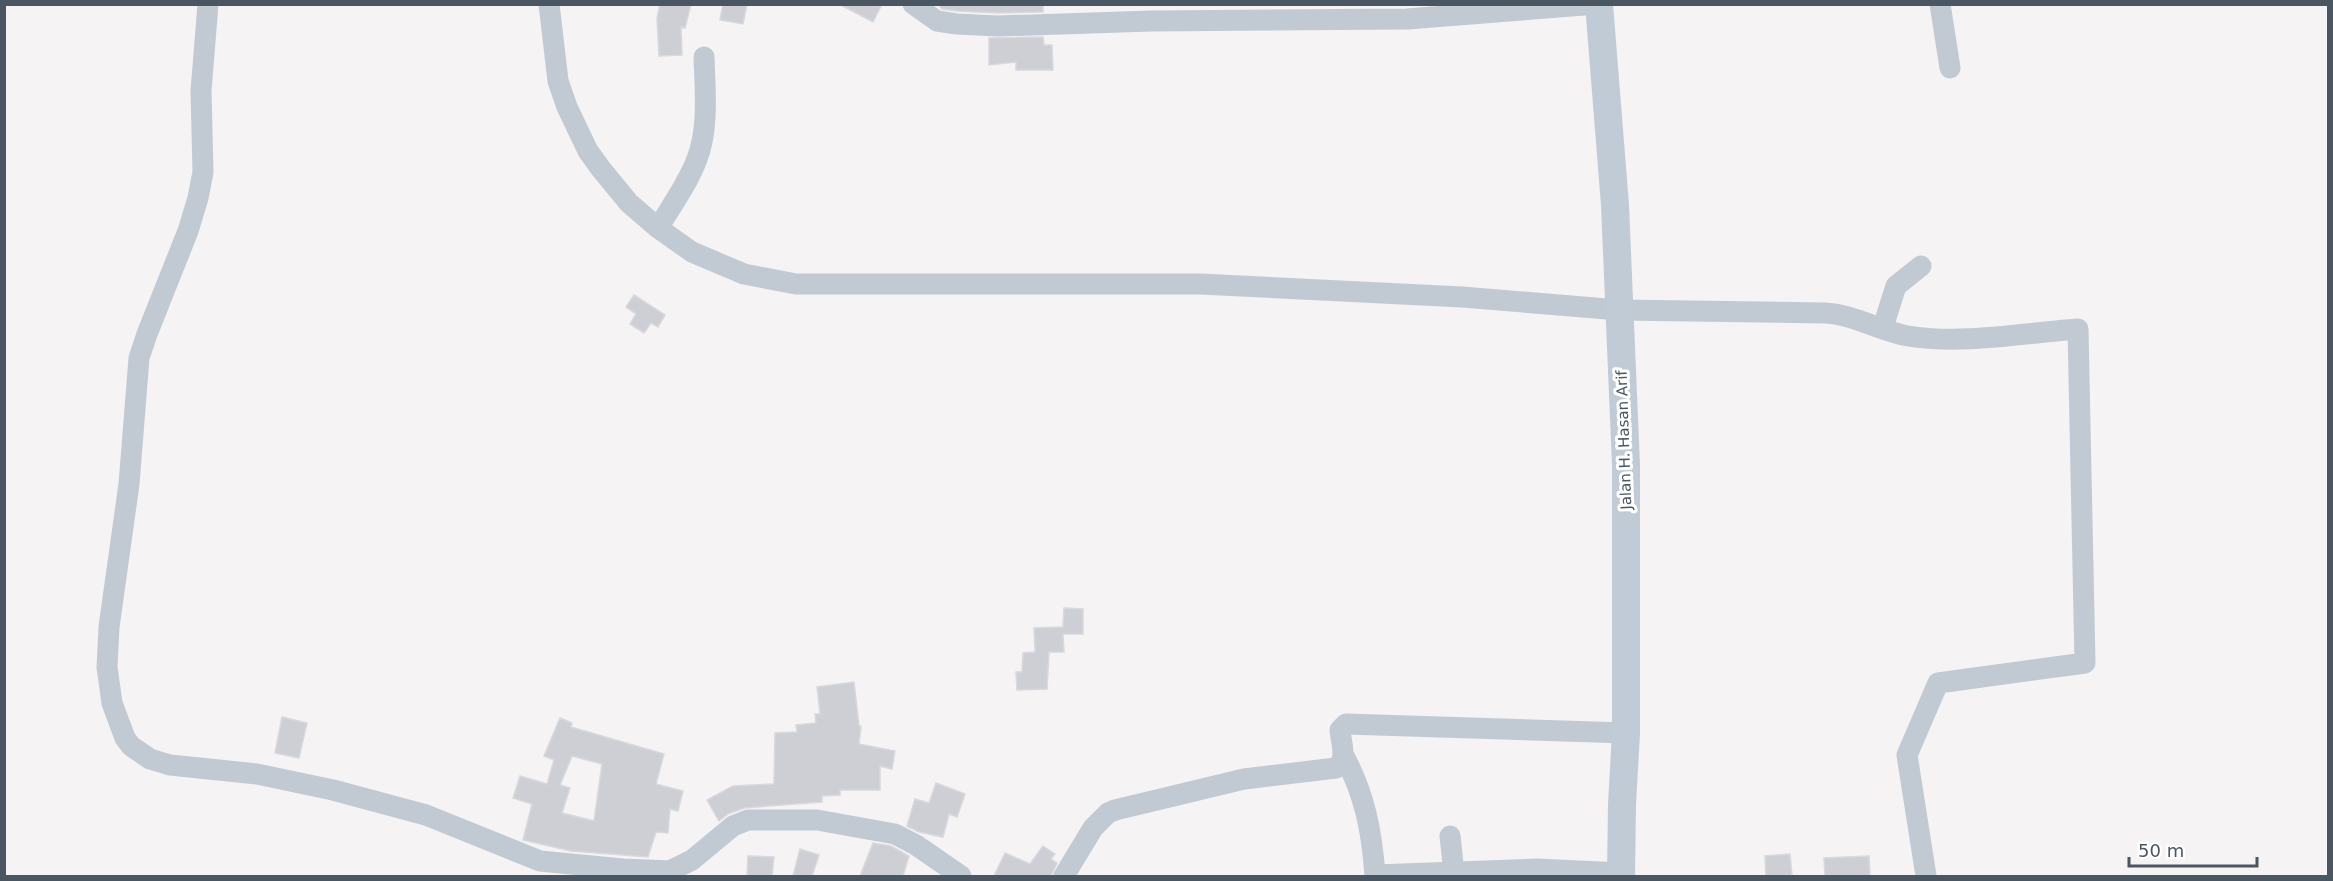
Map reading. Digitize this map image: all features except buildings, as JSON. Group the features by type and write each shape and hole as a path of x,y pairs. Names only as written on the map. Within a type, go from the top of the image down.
{"main road":[{"name":"Jalan H. Hasan Arif","path":"1598,4 1618,260 1626,465 1626,733 1621,875"}],"street":[{"path":"208,4 201,91 203,172 188,231 147,334 140,358 128,495 109,627 108,667 112,703 125,738 131,746 150,759 170,765 257,774 333,790 426,815 540,861 670,871 692,860 733,826 748,820 817,819 895,834 916,845 961,876"},
{"path":"549,4 558,81 575,126 601,169 629,203 661,223 692,252 744,274 796,284 1200,284 1841,314 1907,336 1959,339 2078,329 2085,663 1938,683 1907,755 1926,876"},
{"path":"913,4 937,21 998,26 1151,21 1407,19 1598,4"},
{"path":"1940,4 1950,68"},
{"path":"661,223 697,159 702,137 705,93 704,57"},
{"path":"1883,327 1896,286 1921,266"},
{"path":"1621,875 1537,869 1375,876 1375,860 1363,798 1344,756 1340,730 1346,724 1626,733"},
{"path":"1064,876 1093,828 1108,813 1115,810 1244,779 1336,768 1344,756"},
{"path":"1450,836 1454,873"}]}
